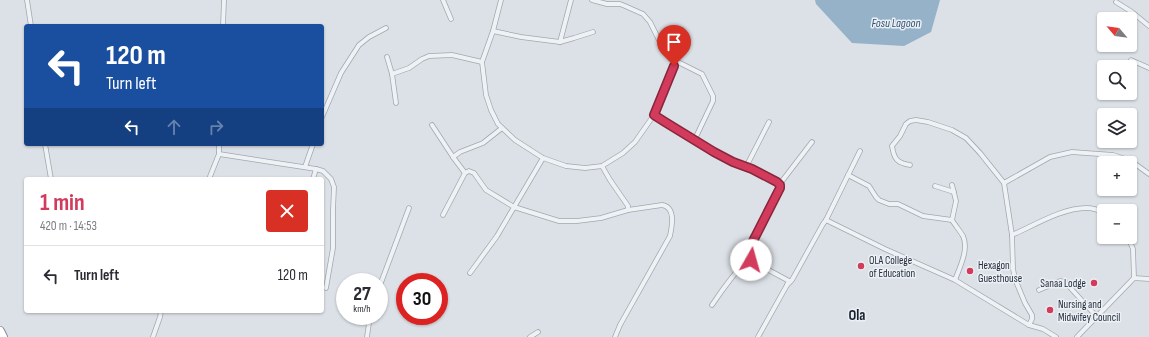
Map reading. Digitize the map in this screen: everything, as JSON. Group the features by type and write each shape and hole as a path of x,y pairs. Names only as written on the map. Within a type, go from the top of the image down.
{"highway":[{"path":"0,331 3,337"}],"street":[{"path":"27,0 31,24"},
{"path":"223,24 224,0"},
{"path":"443,0 450,18"},
{"path":"501,0 482,62 486,95 491,110 498,124 502,128 515,140 543,158 566,166 585,168 602,166 623,153 635,142 654,115 676,61 675,54 660,42 650,22 643,14 620,4 607,4 592,0"},
{"path":"560,42 572,0"},
{"path":"1116,2 1132,12 1149,26"},
{"path":"324,112 340,73 359,45 369,37 386,28"},
{"path":"492,31 521,37 560,42 593,32"},
{"path":"392,74 409,68 429,56 452,55 482,62"},
{"path":"387,57 392,74 396,103"},
{"path":"676,61 702,74 713,96 713,101 694,141"},
{"path":"1137,63 1149,68"},
{"path":"654,115 694,141 721,156 777,182 780,185"},
{"path":"910,166 903,164 896,159 892,146 900,136 906,124 910,121 916,120 928,122 952,130 966,138 1004,183 1012,235 1013,269 1015,279 1025,303 1032,315 1029,325"},
{"path":"746,167 769,122"},
{"path":"432,125 453,157 465,172"},
{"path":"453,157 460,152 483,143 502,128"},
{"path":"787,285 789,281 752,261 750,257 751,245 780,188 780,185 812,142"},
{"path":"45,146 51,177"},
{"path":"210,177 218,154 219,146"},
{"path":"305,167 312,146"},
{"path":"758,337 826,220 860,151"},
{"path":"1004,183 1050,157 1072,152 1113,156 1131,161 1149,174"},
{"path":"218,154 316,169 323,171 331,179 334,187 333,248 326,288"},
{"path":"470,273 497,236 543,158"},
{"path":"602,166 628,206 628,210"},
{"path":"314,177 316,169"},
{"path":"465,172 468,171 474,173 486,190 514,207 559,220 577,221 601,218 628,210 662,205 667,206 672,216 670,236 615,337"},
{"path":"443,216 465,172"},
{"path":"848,175 869,186 879,200 889,204 898,204 922,216 952,220"},
{"path":"952,185 956,201 952,220 962,235 965,245 962,260 955,280"},
{"path":"934,186 954,192"},
{"path":"385,273 409,208"},
{"path":"1012,235 1069,211 1086,208 1097,210"},
{"path":"826,220 884,249 955,280 1029,325 1043,329 1056,337"},
{"path":"1077,337 1134,278 1133,249 1131,244"},
{"path":"712,305 728,280 750,257"},
{"path":"1134,278 1149,279"},
{"path":"1039,290 1060,281 1065,282 1097,317"},
{"path":"153,337 161,313"},
{"path":"367,337 369,325"},
{"path":"530,337 538,332"}],"water":[{"name":"Fosu Lagoon","path":"815,0 940,0 931,32 904,46 852,43 816,4"}],"place":[{"name":"OLA College of Education","path":"861,266"},
{"name":"Hexagon Guesthouse","path":"970,271"},
{"name":"Sanaa Lodge","path":"1094,283"},
{"name":"Nursing and Midwifey Council","path":"1050,310"}],"district":[{"name":"Ola","path":"857,315"}],"route":[{"path":"674,66 654,115 694,141 733,162 752,169 780,185 780,188 751,245 751,260"}]}
